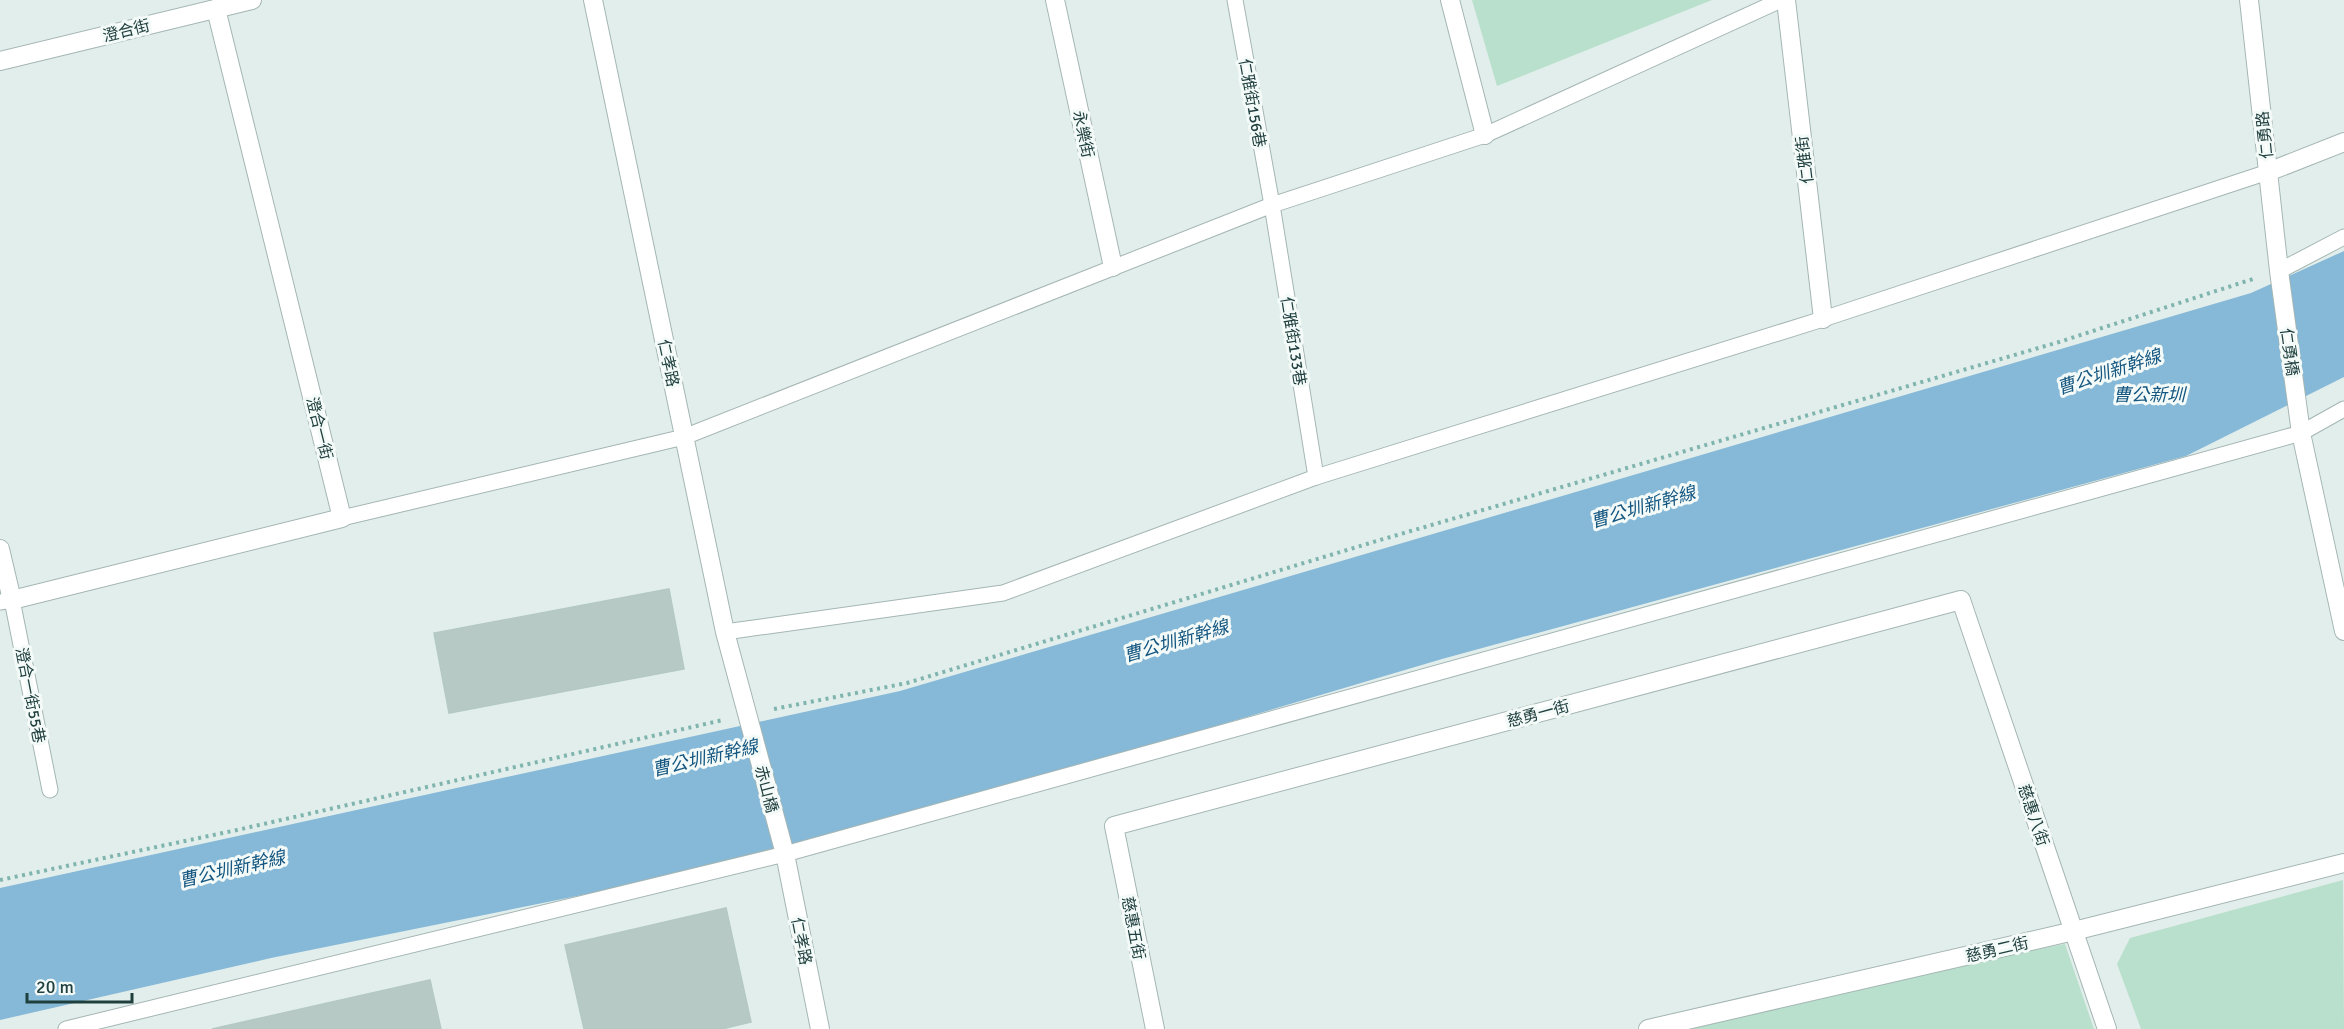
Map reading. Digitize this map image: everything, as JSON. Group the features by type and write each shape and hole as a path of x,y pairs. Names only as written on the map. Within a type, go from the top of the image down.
{"street":[{"name":"澄合街","path":"0,60 252,0"},
{"name":"仁孝路","path":"593,0 725,632 747,720"},
{"name":"永樂街","path":"1055,0 1113,267"},
{"path":"1450,0 1485,135"},
{"name":"仁雅街","path":"1783,0 1823,320"},
{"name":"仁勇路","path":"2249,0 2279,271"},
{"name":"澄合一街","path":"216,9 342,518"},
{"path":"2268,172 2344,142"},
{"name":"仁勇橋","path":"2279,271 2301,433"},
{"path":"2301,433 2344,631"},
{"path":"0,549 6,601 342,518"},
{"name":"慈勇一街","path":"1114,826 1961,600"},
{"name":"慈惠八街","path":"1961,600 2107,1029"},
{"name":"赤山橋","path":"747,720 785,854"},
{"name":"慈惠五街","path":"1114,826 1155,1029"},
{"name":"仁孝路","path":"785,854 820,1029"},
{"name":"慈勇二街","path":"1648,1029 2074,931 2344,863"}],"lane":[{"name":"仁雅街156巷","path":"1235,0 1272,205"},
{"path":"342,518 684,437 1272,205 1485,135 1783,0"},
{"path":"725,632 1004,593 1316,477 1823,320 2268,172"},
{"name":"仁雅街133巷","path":"1272,205 1316,477"},
{"path":"2279,271 2344,237"},
{"path":"66,1029 785,854 2301,433 2344,409"},
{"name":"澄合一街55巷","path":"6,601 50,790"}],"path":[{"path":"0,880 747,720 907,683 1380,540 2058,342 2279,271"}],"green space":[{"path":"1472,0 1712,0 1497,86"},
{"path":"2343,880 2344,1029 2141,1029 2117,964 2130,938"},
{"path":"2065,944 2094,1029 1680,1029 1786,998"}],"water":[{"name":"曹公新圳","path":"2344,251 2344,377 2186,456 1442,659 785,854 271,958 0,1020 0,888 900,691 2251,293"}],"building":[{"path":"669,589 684,669 449,713 434,633"},
{"path":"726,908 751,1022 722,1029 584,1029 565,945"},
{"path":"430,980 441,1029 212,1029"}],"water label":[{"name":"曹公圳新幹線","path":"2109,372"},
{"name":"曹公圳新幹線","path":"1643,507"},
{"name":"曹公圳新幹線","path":"1176,641"},
{"name":"曹公圳新幹線","path":"705,758"},
{"name":"曹公圳新幹線","path":"232,869"}]}
